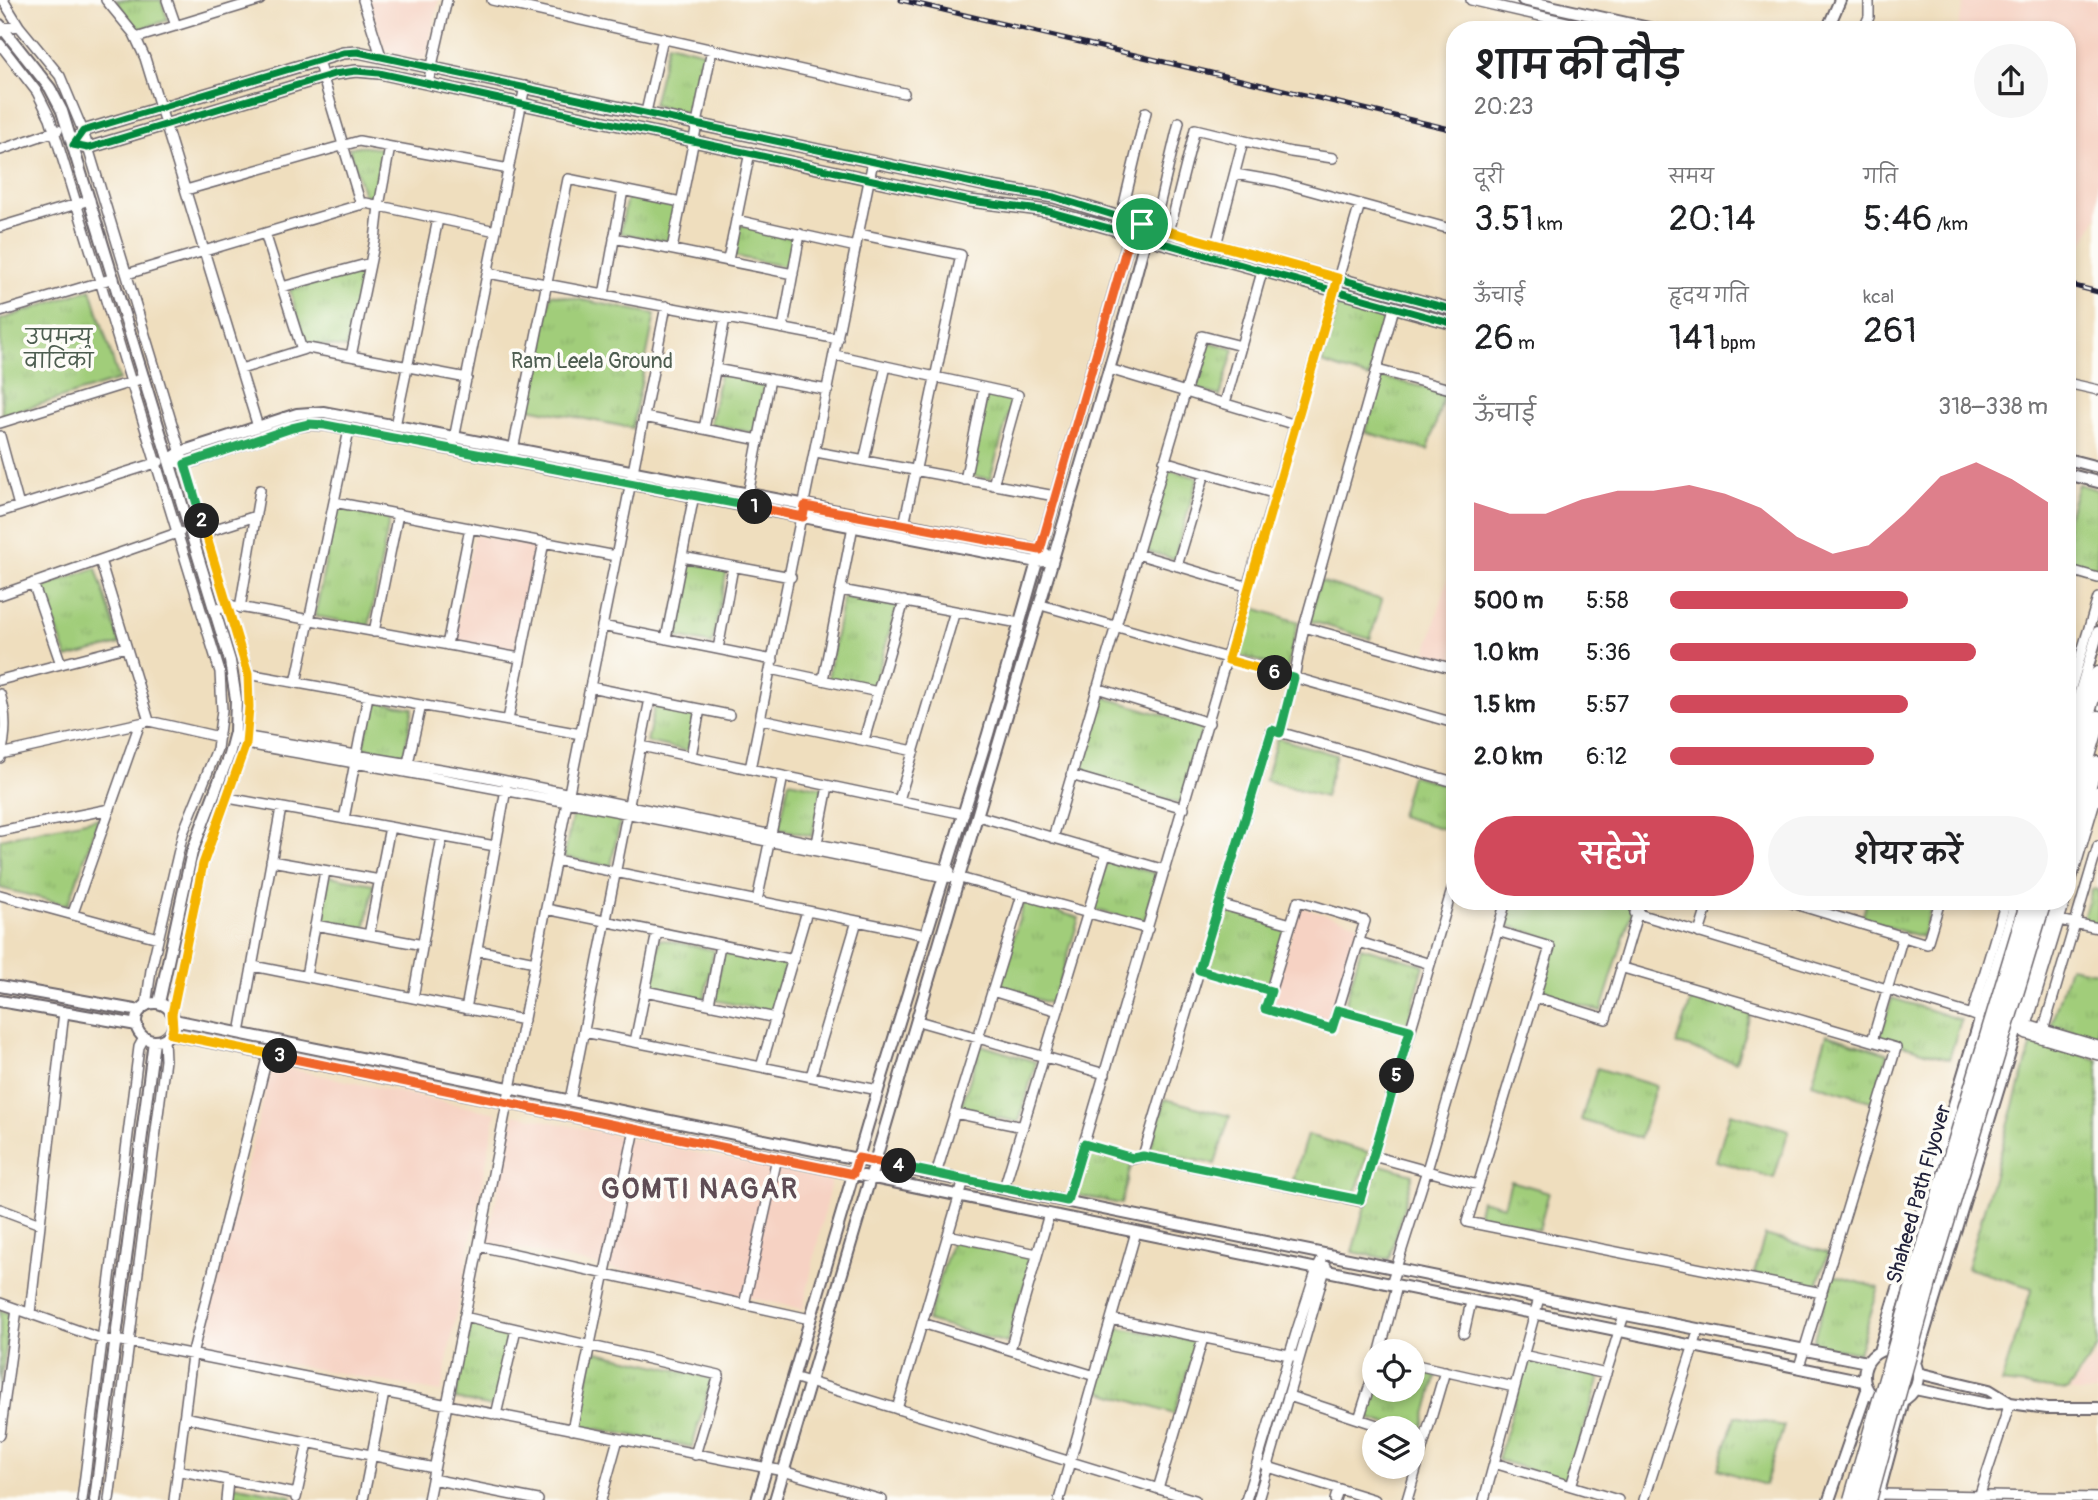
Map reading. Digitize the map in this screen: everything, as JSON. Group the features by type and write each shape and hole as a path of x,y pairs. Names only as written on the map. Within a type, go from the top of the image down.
{"highway":[{"path":"2076,748 2098,675"},
{"path":"2076,793 2098,719"},
{"name":"Shaheed Path Flyover","path":"1853,1500 1941,1192 2026,910"},
{"name":"Shaheed Path Flyover","path":"1874,1498 1933,1265 2040,910"}],"street":[{"path":"3,0 19,26 60,76 83,131 248,674 246,740 228,799 203,864 173,1017 158,1038 139,1048 82,1500"},
{"path":"107,0 136,38 145,58 258,427"},
{"path":"167,0 176,26"},
{"path":"136,38 245,2 260,0"},
{"path":"363,0 381,56"},
{"path":"428,83 447,0"},
{"path":"492,0 904,93"},
{"path":"1471,0 1562,21"},
{"path":"1523,0 1618,21"},
{"path":"1831,21 1840,0"},
{"path":"1867,21 1869,0"},
{"path":"1,28 19,26"},
{"path":"1,28 50,88 62,111 230,661 236,699 234,732 229,755 192,852 159,1003"},
{"path":"646,112 663,38"},
{"path":"0,44 37,92 54,132 219,672 222,710 219,737 210,770 183,833 143,1009 137,1025"},
{"path":"672,249 712,49"},
{"path":"73,145 83,131 343,53 358,52 992,187 1054,197 1154,228 1446,308"},
{"path":"318,61 361,205"},
{"path":"73,145 88,148 323,77 356,71 379,73 970,201 1048,212 1446,322"},
{"path":"454,443 525,86"},
{"path":"1121,217 1146,112"},
{"path":"1154,228 1179,122"},
{"path":"0,150 67,128"},
{"path":"1169,232 1195,129 1291,152 1333,158"},
{"path":"186,190 359,141 509,169"},
{"path":"1216,245 1243,141"},
{"path":"351,356 390,147"},
{"path":"728,260 750,152"},
{"path":"750,769 791,577 873,161"},
{"path":"1235,174 1276,181 1446,228"},
{"path":"512,455 568,179 681,202"},
{"path":"604,295 623,190"},
{"path":"0,228 90,200"},
{"path":"127,274 366,203 496,231"},
{"path":"1067,1201 1360,204"},
{"path":"395,426 438,219"},
{"path":"736,220 856,247"},
{"path":"757,1500 963,814 1130,236 1142,224"},
{"path":"775,1500 1110,369 1145,240 1142,224"},
{"path":"265,233 302,350"},
{"path":"783,328 800,234"},
{"path":"859,234 961,255 904,525"},
{"path":"614,238 793,274"},
{"path":"282,288 370,263"},
{"path":"1225,404 1262,272"},
{"path":"488,273 838,339"},
{"path":"0,312 114,278"},
{"path":"428,1500 666,306"},
{"path":"1280,733 1304,627 1394,308"},
{"path":"704,429 725,318"},
{"path":"1053,838 1202,335 1241,346"},
{"path":"241,369 308,348 467,378"},
{"path":"835,355 1018,395 993,485"},
{"path":"864,461 886,366"},
{"path":"715,369 828,390"},
{"path":"1110,369 1296,425"},
{"path":"1377,370 1446,388"},
{"path":"0,424 144,378"},
{"path":"748,495 770,379"},
{"path":"2076,385 2098,390"},
{"path":"965,480 984,387"},
{"path":"0,512 169,460 181,452 297,414 324,412 395,426 454,443 512,455 631,478 748,495 853,526 1038,556"},
{"path":"644,417 758,440"},
{"path":"169,460 185,464 300,426 325,425 454,443"},
{"path":"296,682 349,430"},
{"path":"0,436 19,506"},
{"path":"816,452 1055,496"},
{"path":"1164,461 1276,494"},
{"path":"2076,461 2098,467"},
{"path":"1177,566 1205,473"},
{"path":"2076,476 2098,482"},
{"path":"631,478 694,495 904,525 1054,560"},
{"path":"240,608 260,490"},
{"path":"666,639 694,495"},
{"path":"334,502 616,556"},
{"path":"374,632 398,514"},
{"path":"206,532 256,516"},
{"path":"823,680 853,526"},
{"path":"447,645 470,528"},
{"path":"0,595 190,529"},
{"path":"508,720 544,542"},
{"path":"1137,554 1249,587"},
{"path":"682,557 791,577"},
{"path":"73,913 145,722 127,647 100,560"},
{"path":"718,649 733,566"},
{"path":"2076,572 2098,578"},
{"path":"33,583 61,664"},
{"path":"841,590 1019,623"},
{"path":"2076,671 2098,598"},
{"path":"864,740 904,601"},
{"path":"1041,605 1446,721"},
{"path":"215,611 228,606 520,658"},
{"path":"899,800 954,611"},
{"path":"602,626 718,649 823,680 878,692"},
{"path":"1304,627 1446,667"},
{"path":"2076,706 2098,632"},
{"path":"0,680 127,647"},
{"path":"248,674 581,734"},
{"path":"590,687 729,715"},
{"path":"1097,688 1209,723"},
{"path":"0,694 4,705 5,740 1,757 145,722 219,737"},
{"path":"344,819 354,758 369,696"},
{"path":"570,1100 650,699"},
{"path":"408,763 421,705"},
{"path":"691,756 701,709"},
{"path":"761,719 914,751"},
{"path":"220,726 246,740 354,758 506,789 568,797"},
{"path":"1143,1156 1272,730 1446,780"},
{"path":"641,746 963,814"},
{"path":"354,758 408,763 945,873"},
{"path":"2076,835 2098,762"},
{"path":"1071,775 1184,808"},
{"path":"757,901 783,776"},
{"path":"817,843 828,786"},
{"path":"466,1009 506,789"},
{"path":"2076,865 2098,791"},
{"path":"228,799 495,846"},
{"path":"240,1033 281,808"},
{"path":"0,831 110,809"},
{"path":"978,816 1166,870"},
{"path":"369,935 390,827"},
{"path":"413,998 443,837"},
{"path":"771,837 817,843 945,873 1148,929"},
{"path":"2042,1034 2075,925 2094,879 2098,846"},
{"path":"1004,1188 1106,853"},
{"path":"555,860 926,935"},
{"path":"271,861 380,880"},
{"path":"306,976 325,871"},
{"path":"0,895 158,938"},
{"path":"936,1174 1022,895"},
{"path":"1298,901 1365,922 1332,1029 1265,1009 1291,924 1298,901"},
{"path":"1219,904 1291,924"},
{"path":"546,909 794,960"},
{"path":"1084,1144 1133,1158 1143,1156 1360,1200 1446,910"},
{"path":"1383,1339 1395,1268 1427,1170 1503,910"},
{"path":"1535,997 1606,1019 1636,910"},
{"path":"1699,933 1706,910"},
{"path":"1815,910 1927,944 1937,910"},
{"path":"1829,1500 1866,1385 1867,1362 1879,1351 1976,1016 2004,910"},
{"path":"1976,1016 2013,910"},
{"path":"2054,910 2022,1026 1917,1368 1915,1389 1904,1400 1874,1498 2098,1498"},
{"path":"2022,1026 2062,910"},
{"path":"761,1067 807,911"},
{"path":"1635,913 1976,1016 2022,1026 2027,1034 2042,1034 2098,1046"},
{"path":"2059,920 2098,928"},
{"path":"811,1076 858,921"},
{"path":"315,925 423,945"},
{"path":"1497,931 1550,947 1466,1222 1822,1293"},
{"path":"635,1042 657,932"},
{"path":"1872,1041 1903,936"},
{"path":"1359,942 1430,964"},
{"path":"709,1004 720,945"},
{"path":"477,950 535,962"},
{"path":"253,966 524,1020"},
{"path":"1620,967 1896,1048 1799,1367"},
{"path":"1199,970 1271,991"},
{"path":"0,985 143,1009 159,1003"},
{"path":"645,991 776,1018"},
{"path":"992,991 1058,1011"},
{"path":"0,1001 137,1025 158,1038 268,1054 1799,1367 1866,1385 1876,1399 1884,1402 1904,1400"},
{"path":"159,1003 173,1017 240,1033 1539,1298 1867,1362"},
{"path":"1338,1010 1410,1030"},
{"path":"30,1313 64,1012"},
{"path":"918,1021 1105,1074"},
{"path":"584,1032 878,1090"},
{"path":"2042,1034 2098,1055"},
{"path":"95,1500 158,1038"},
{"path":"109,1500 165,1060 158,1038"},
{"path":"174,1500 192,1355 268,1054"},
{"path":"955,1113 1023,1127"},
{"path":"572,1430 635,1129"},
{"path":"1373,1156 1478,1185"},
{"path":"744,1305 777,1158"},
{"path":"897,1409 964,1180"},
{"path":"0,1209 40,1224"},
{"path":"1010,1350 1049,1214"},
{"path":"1059,1500 1136,1232"},
{"path":"948,1235 1037,1254"},
{"path":"479,1246 810,1319"},
{"path":"1258,1500 1300,1358 1325,1254"},
{"path":"1246,1500 1289,1355 1322,1270"},
{"path":"1484,1500 1539,1298"},
{"path":"1464,1333 1471,1302"},
{"path":"0,1303 102,1339 129,1342 783,1471 882,1500"},
{"path":"0,1435 3,1397 17,1309"},
{"path":"1571,1486 1624,1315"},
{"path":"464,1317 719,1375 695,1455"},
{"path":"1111,1320 1300,1358"},
{"path":"922,1323 1095,1377"},
{"path":"496,1415 516,1329"},
{"path":"1644,1500 1699,1329"},
{"path":"1158,1489 1203,1338"},
{"path":"1879,1351 1895,1349 1905,1352 1917,1368 1989,1390 2010,1403"},
{"path":"1523,1355 1605,1374"},
{"path":"1425,1367 1514,1387"},
{"path":"1425,1441 1445,1371"},
{"path":"793,1377 1195,1500"},
{"path":"1915,1389 1987,1404 2098,1408"},
{"path":"363,1500 384,1393"},
{"path":"1289,1396 1362,1420"},
{"path":"1359,1419 1364,1402"},
{"path":"1979,1498 2010,1403"},
{"path":"184,1417 372,1456 503,1497 538,1500"},
{"path":"601,1500 618,1439"},
{"path":"177,1470 297,1497 308,1443"},
{"path":"1257,1463 1375,1500"},
{"path":"1494,1463 1618,1500"},
{"path":"1407,1500 1413,1479"},
{"path":"226,1500 228,1480"},
{"path":"842,1500 845,1489"},
{"path":"1335,1500 1338,1489"}],"shaded area":[{"path":"369,0 439,0 426,59 385,51"},
{"path":"1965,0 2098,0 2098,215 2078,253 2076,21 1959,21"},
{"path":"474,535 535,547 514,652 454,640"},
{"path":"1446,584 1446,659 1426,653"},
{"path":"1300,907 1359,924 1330,1024 1270,1007"},
{"path":"272,1065 496,1113 441,1392 201,1348"},
{"path":"514,1114 831,1181 803,1309 487,1242"},
{"path":"2098,1353 2098,1392 2069,1392"}],"green space":[{"path":"116,0 161,0 168,20 137,30"},
{"path":"668,43 704,52 690,114 653,105"},
{"path":"358,146 384,149 374,197 364,195 349,148"},
{"path":"627,196 675,205 668,242 620,233"},
{"path":"739,225 795,237 788,267 733,256"},
{"path":"363,269 346,348 305,343 290,290"},
{"name":"उपमन्यु वाटिका","path":"91,289 119,380 2,416 0,320"},
{"name":"Ram Leela Ground","path":"551,294 655,314 632,428 529,408"},
{"path":"1338,305 1387,318 1369,378 1322,363"},
{"path":"1206,341 1234,349 1220,396 1193,388"},
{"path":"720,374 765,383 755,433 710,424"},
{"path":"1380,377 1445,392 1428,450 1365,432"},
{"path":"987,394 1013,399 990,479 969,475"},
{"path":"1167,469 1198,478 1174,559 1143,550"},
{"path":"2078,484 2098,490 2097,574 2076,568"},
{"path":"336,506 390,516 369,626 315,616"},
{"path":"686,562 727,570 712,644 672,636"},
{"path":"96,568 120,644 67,658 42,587"},
{"path":"1320,581 1382,600 1370,639 1308,620"},
{"path":"843,597 897,606 874,686 828,678"},
{"path":"1251,607 1298,622 1287,669 1237,655"},
{"path":"1100,696 1203,727 1180,804 1077,773"},
{"path":"372,701 413,708 404,756 363,748"},
{"path":"655,704 696,712 688,751 647,742"},
{"path":"1277,738 1336,755 1325,797 1265,780"},
{"path":"1411,775 1446,785 1446,830 1400,816"},
{"path":"789,781 823,788 812,836 779,829"},
{"path":"574,806 621,816 611,866 564,857"},
{"path":"99,818 68,905 0,888 0,839"},
{"path":"1107,860 1157,874 1144,923 1093,909"},
{"path":"329,876 374,884 365,930 321,921"},
{"path":"2092,889 2098,890 2098,924 2082,921"},
{"path":"1024,902 1079,918 1053,1004 998,988"},
{"path":"1222,908 1286,927 1269,986 1205,968"},
{"path":"1511,910 1632,910 1601,1011 1541,993 1557,941 1507,925"},
{"path":"1864,910 1930,910 1922,937 1862,919"},
{"path":"660,939 714,950 704,999 650,988"},
{"path":"1361,947 1424,965 1407,1025 1344,1008"},
{"path":"723,950 787,964 772,1012 714,1000"},
{"path":"2069,967 2098,972 2098,1038 2051,1025"},
{"path":"1693,994 1751,1012 1736,1062 1677,1044"},
{"path":"1892,998 1961,1020 1949,1059 1879,1038"},
{"path":"1827,1034 1888,1054 1873,1102 1812,1083"},
{"path":"2033,1040 2098,1060 2098,1348 2067,1391 2001,1383 2032,1288 1967,1268"},
{"path":"981,1045 1036,1062 1019,1122 960,1110"},
{"path":"1597,1068 1656,1086 1640,1138 1581,1120"},
{"path":"1165,1099 1230,1116 1215,1164 1150,1151"},
{"path":"1730,1113 1789,1130 1774,1178 1716,1161"},
{"path":"1307,1135 1368,1152 1356,1193 1293,1180"},
{"path":"1090,1150 1132,1163 1121,1204 1076,1195"},
{"path":"1377,1164 1413,1174 1389,1259 1352,1252"},
{"path":"1511,1181 1549,1192 1539,1230 1477,1217 1481,1200 1504,1206"},
{"path":"1765,1235 1828,1253 1817,1285 1754,1274"},
{"path":"952,1240 1032,1258 1007,1343 927,1321"},
{"path":"1833,1275 1879,1288 1858,1353 1812,1344"},
{"path":"0,1310 11,1315 0,1388"},
{"path":"471,1323 514,1332 497,1408 455,1399"},
{"path":"1114,1327 1197,1341 1174,1414 1096,1390"},
{"path":"593,1351 712,1378 692,1447 578,1425"},
{"path":"1526,1361 1600,1377 1567,1481 1498,1460"},
{"path":"1425,1371 1437,1373 1425,1419 1425,1416 1365,1416 1370,1402 1425,1402"},
{"path":"1735,1416 1784,1426 1765,1485 1718,1469"},
{"path":"233,1485 292,1496 291,1500 231,1500"}],"railway":[{"path":"901,0 1446,128"},
{"path":"2076,286 2098,292"}],"cycle path":[{"path":"1446,308 1182,236 1054,197 992,187 358,52 343,53 83,131 73,145 88,148 334,74 356,71 379,73 970,201 1048,211 1446,322"}],"district":[{"name":"GOMTI NAGAR","path":"700,1189"}],"route":[{"path":"1142,224 1338,278 1228,660 1294,678 1280,733 1272,730 1199,970 1271,991 1265,1009 1332,1029 1338,1010 1410,1030 1360,1200 1143,1156 1133,1158 1084,1144 1067,1201 858,1158 853,1174 171,1034 174,1020 172,1014 197,889 203,864 246,744 249,707 248,674 185,464 292,428 309,424 325,425 803,517 805,506 1040,550 1130,236 1142,224"}]}
